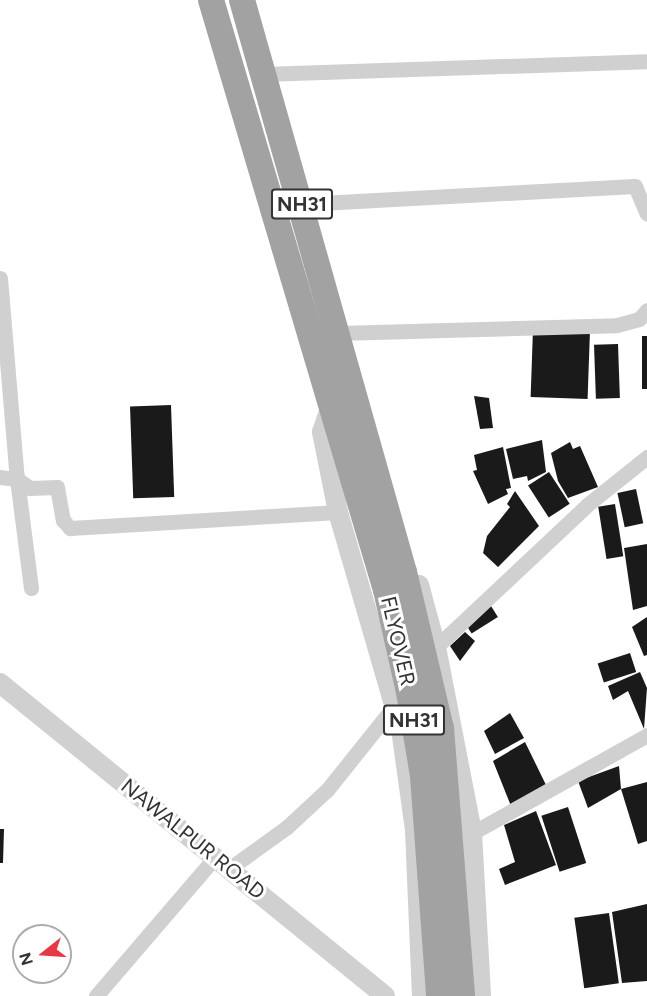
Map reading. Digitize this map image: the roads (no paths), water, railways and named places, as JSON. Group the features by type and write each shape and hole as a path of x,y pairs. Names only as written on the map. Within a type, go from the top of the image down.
{"highway":[{"name":"NH31","path":"211,0 333,400"},
{"name":"NH31","path":"242,0 302,204 357,409"},
{"name":"FLYOVER","path":"333,400 386,590 409,692 423,776 439,996"},
{"name":"FLYOVER","path":"357,409 404,572 441,728 462,996"}],"street":[{"path":"263,74 647,61"},
{"path":"302,204 634,186 647,214"},
{"path":"0,278 17,479 31,588"},
{"path":"338,333 617,326 639,319 647,310"},
{"path":"333,400 322,432 339,512 395,705 415,830 422,996"},
{"path":"357,409 376,431 436,647 472,833 482,996"},
{"path":"436,647 588,505 647,456"},
{"path":"0,477 17,479 30,488 57,488 63,520 70,528 339,512"},
{"name":"NAWALPUR ROAD","path":"0,683 385,996"},
{"path":"96,996 223,862 287,827 327,790 395,705"},
{"path":"472,833 647,735"}]}
